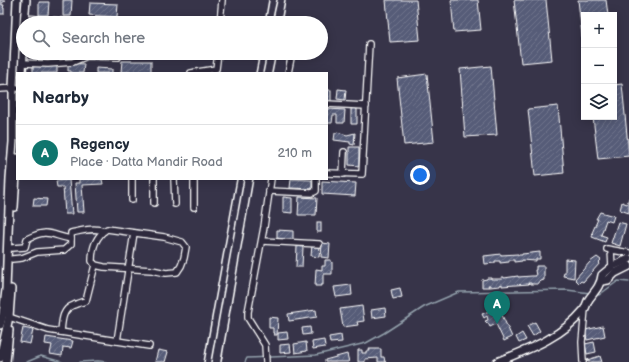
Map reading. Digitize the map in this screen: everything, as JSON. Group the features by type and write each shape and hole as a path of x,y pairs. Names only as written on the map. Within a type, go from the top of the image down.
{"main road":[{"path":"17,0 17,16"},
{"path":"24,16 26,0"},
{"path":"8,262 12,248 16,44"},
{"path":"22,72 23,63"},
{"path":"0,325 3,314 3,291 8,262 16,163"},
{"path":"497,362 549,340 585,309 588,300 612,267 629,259"},
{"path":"604,279 629,266"},
{"path":"6,274 9,317 6,362"},
{"path":"0,358 9,317"}],"street":[{"path":"221,16 222,0"},
{"path":"328,173 362,174 370,44"},
{"path":"23,63 48,64 73,62 78,60"},
{"path":"205,72 216,71 217,60"},
{"path":"288,72 291,60"},
{"path":"0,89 15,88"},
{"path":"328,104 366,106"},
{"path":"343,174 344,152"},
{"path":"132,180 132,200"},
{"path":"154,180 154,203"},
{"path":"174,180 175,204"},
{"path":"194,180 194,207"},
{"path":"266,362 265,345 248,318 248,312 262,241 271,180"},
{"path":"269,191 312,193 316,191 316,180"},
{"path":"61,332 63,316 66,309 72,305 86,301 95,265 92,261 92,250 100,233 107,229 164,237 182,242 186,247 183,262 177,272 166,273 152,270 104,267 95,265"},
{"path":"8,262 37,252 64,250 71,244 71,233 87,230 104,231"},
{"path":"12,248 25,247 26,239 38,233 48,233 71,239"},
{"path":"116,341 134,233"},
{"path":"262,241 319,244"},
{"path":"612,267 609,249 629,253"},
{"path":"583,362 582,342 585,309"},
{"path":"9,317 48,330 149,346"}],"building":[{"path":"0,0 5,0 2,2 2,5 4,5 4,14 0,14"},
{"path":"63,0 72,0 71,16 63,16"},
{"path":"386,0 416,0 420,40 390,42"},
{"path":"451,0 478,0 481,30 454,32"},
{"path":"514,0 546,0 552,60 521,63"},
{"path":"578,0 606,0 608,12 581,12 581,26"},
{"path":"39,2 49,2 48,15 39,15"},
{"path":"90,3 118,4 117,16 89,15"},
{"path":"122,61 151,61 151,72 121,72"},
{"path":"68,63 84,64 83,72 68,71"},
{"path":"33,65 57,66 57,72 33,72"},
{"path":"491,66 497,135 465,137 460,69"},
{"path":"96,68 112,69 112,72 96,72"},
{"path":"427,74 434,142 404,145 397,78"},
{"path":"622,84 629,156 598,159 593,120 617,120 617,85"},
{"path":"338,89 346,90 345,100 337,99"},
{"path":"328,90 331,90 331,101 328,101"},
{"path":"558,106 564,173 535,176 528,109"},
{"path":"351,108 357,109 357,124 351,124"},
{"path":"328,109 345,110 344,123 337,123 337,115 333,115 332,123 328,123"},
{"path":"337,132 347,135 355,133 354,145 350,144 350,142 334,140 335,133"},
{"path":"349,147 359,147 359,166 349,165"},
{"path":"69,180 72,214 65,214 63,187 57,187 56,181"},
{"path":"79,180 102,180 103,184 82,185 84,212 77,212 75,183 79,183"},
{"path":"291,180 312,180 312,189 290,188"},
{"path":"322,181 356,183 355,196 322,194"},
{"path":"283,197 292,198 292,213 283,212"},
{"path":"299,197 317,198 316,215 298,215"},
{"path":"34,198 47,199 46,206 33,206"},
{"path":"629,198 629,213 620,210 622,202 627,204"},
{"path":"600,212 614,216 612,222 606,220 601,235 607,237 605,242 592,237 592,233 598,219 596,219"},
{"path":"317,222 321,222 321,232 317,232"},
{"path":"618,222 626,224 620,246 611,243"},
{"path":"277,230 293,231 293,242 277,242"},
{"path":"322,243 330,244 329,258 321,257"},
{"path":"312,245 320,246 319,257 311,256"},
{"path":"297,246 303,247 302,267 296,267"},
{"path":"540,252 540,259 536,259 536,261 522,260 514,262 514,260 509,260 509,262 500,263 500,261 495,261 495,263 485,264 484,256 501,254 522,255"},
{"path":"597,257 601,260 599,262 600,263 583,282 581,281 579,283 575,279 590,262"},
{"path":"565,259 575,260 574,278 563,276 565,273"},
{"path":"325,260 331,260 332,262 332,274 323,274 323,285 315,286 316,269 322,270 322,266 325,266"},
{"path":"536,266 544,266 544,280 538,282 538,284 528,283 529,284 502,286 502,284 500,286 490,287 490,285 488,285 489,287 482,287 482,280 487,278 502,279 501,277 536,276"},
{"path":"351,285 352,295 336,297 334,287"},
{"path":"400,288 402,297 393,299 391,290"},
{"path":"362,306 364,321 357,322 358,325 343,327 340,309"},
{"path":"498,307 500,311 495,315 496,318 502,315 512,337 504,341 496,324 490,327 485,321 488,320 487,316 484,318 482,314"},
{"path":"385,308 386,316 372,318 371,310"},
{"path":"316,310 317,317 289,321 288,314"},
{"path":"269,317 278,318 277,335 274,335 275,333 273,333 273,328 269,328"},
{"path":"535,322 540,331 533,336 527,326"},
{"path":"603,326 605,336 587,340 585,330"},
{"path":"310,327 311,334 303,335 302,328"},
{"path":"23,328 33,330 30,344 20,342"},
{"path":"287,332 288,339 278,340 278,333"},
{"path":"522,333 526,340 519,343 516,337"},
{"path":"341,335 342,342 330,343 329,337"},
{"path":"46,337 73,341 71,348 63,347 62,356 50,354 52,345 45,344"},
{"path":"324,340 325,347 313,349 312,342"},
{"path":"306,342 307,351 295,353 294,344"},
{"path":"594,342 596,352 587,354 585,344"},
{"path":"290,344 291,352 280,353 280,345"},
{"path":"369,349 381,349 381,357 384,357 385,362 378,362 378,358 365,359 365,362 358,362 358,350 362,350 362,353 366,353 366,351 370,351"},
{"path":"158,350 168,352 165,362 155,362"},
{"path":"347,354 349,362 325,362 325,360"},
{"path":"600,356 602,362 588,362 587,360"}],"waterway":[{"path":"595,294 599,295 618,281 629,282"},
{"path":"245,362 247,358 316,355 366,343 424,307 459,292 567,290 590,293"},
{"path":"27,362 41,356 62,362"},
{"path":"80,362 106,362"}],"railway":[{"path":"266,16 269,0"},
{"path":"274,16 277,0"},
{"path":"282,16 285,0"},
{"path":"256,72 259,60"},
{"path":"263,72 266,60"},
{"path":"272,72 275,60"},
{"path":"204,362 237,180"},
{"path":"211,362 244,180"},
{"path":"221,362 253,180"}],"place":[{"name":"Regency","path":"497,324"}]}
